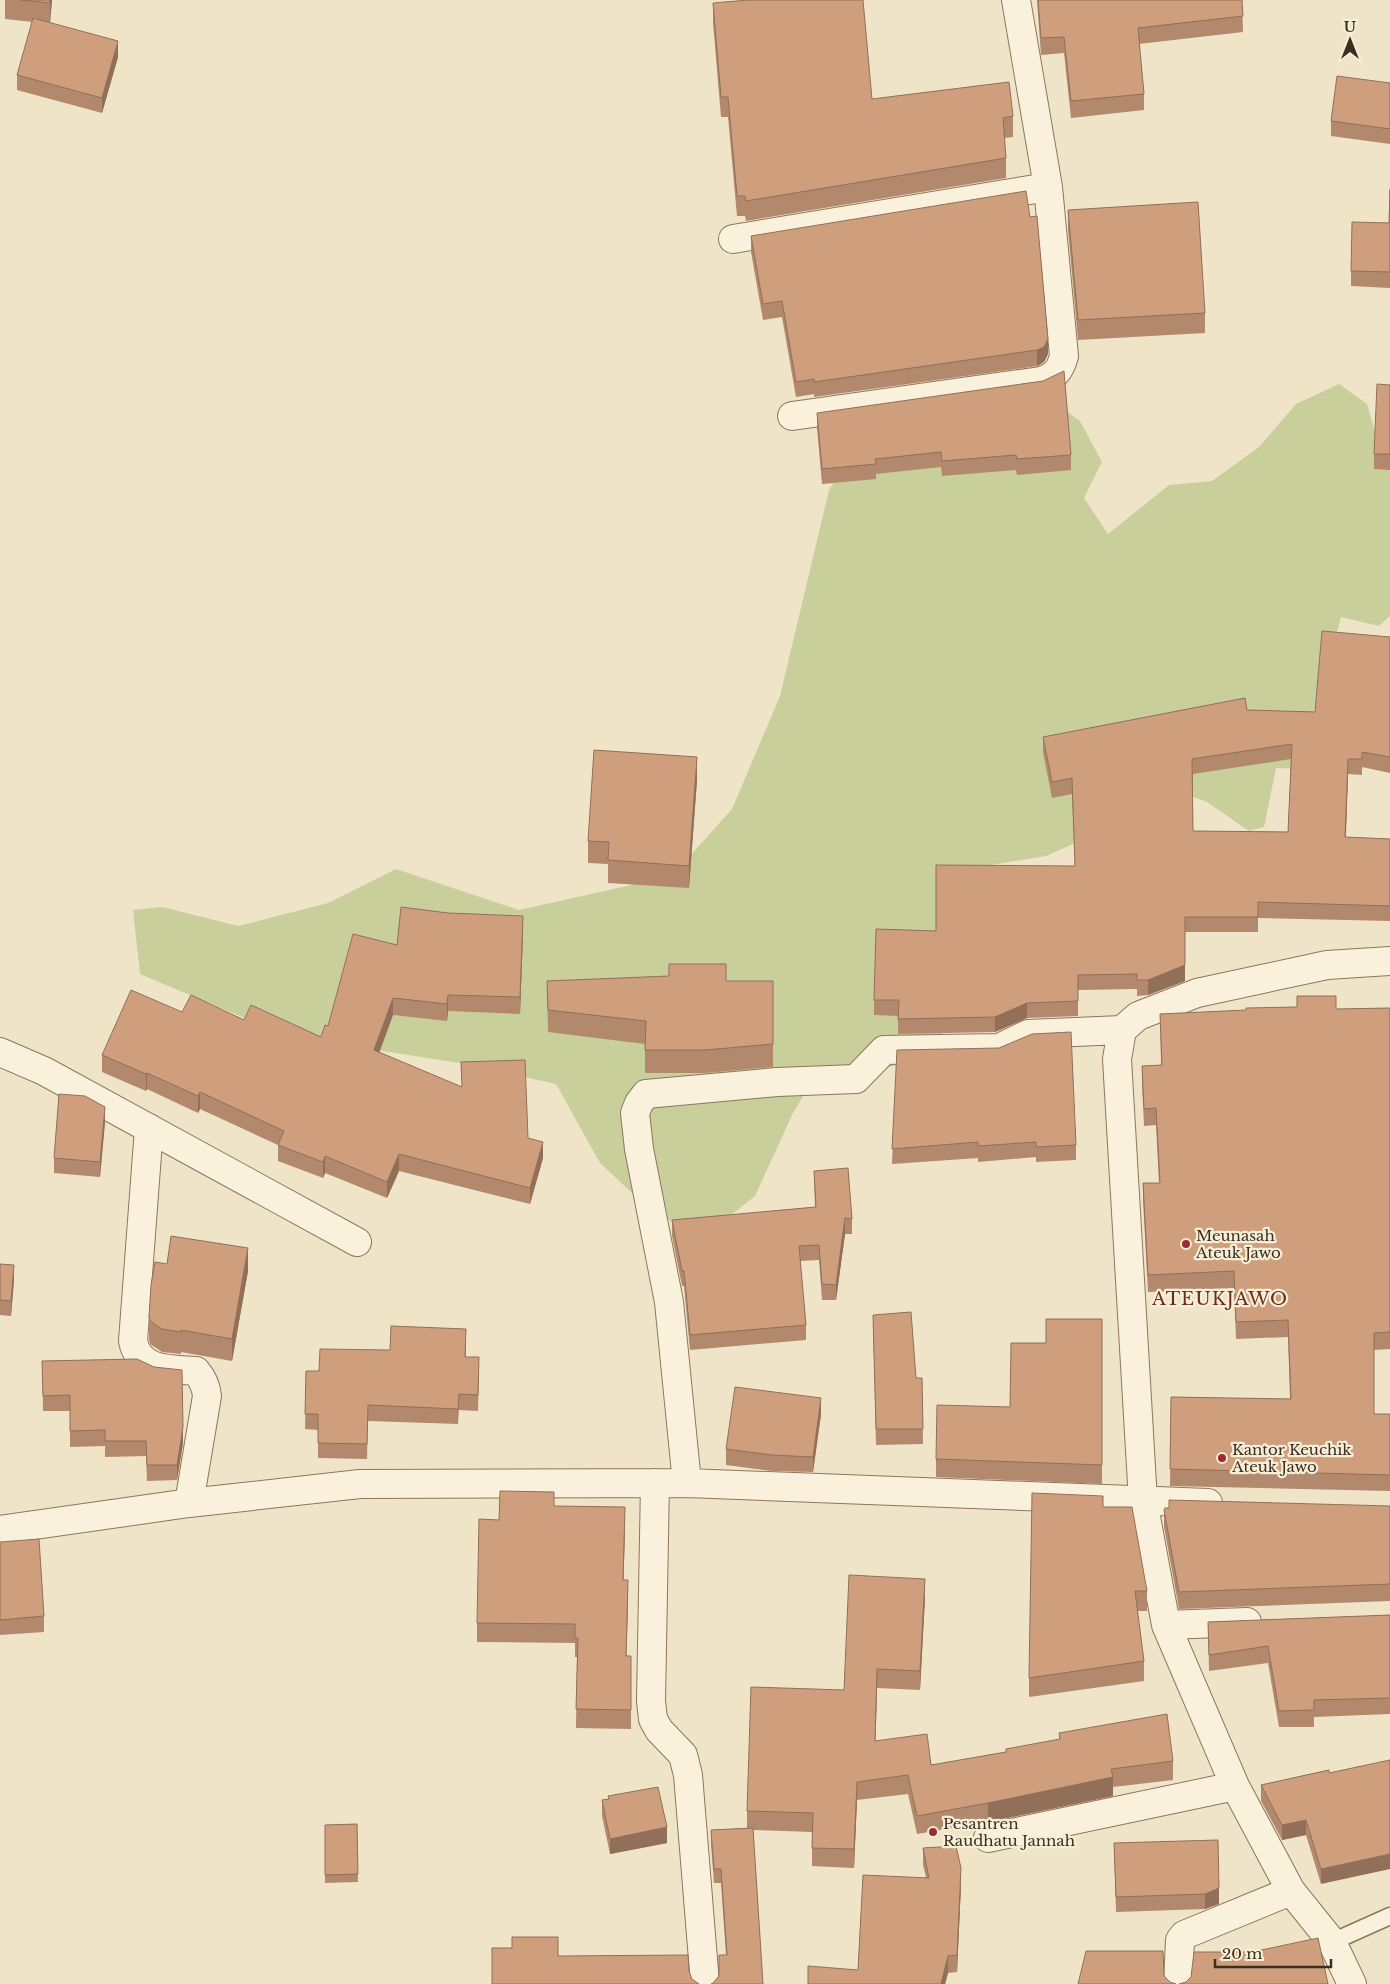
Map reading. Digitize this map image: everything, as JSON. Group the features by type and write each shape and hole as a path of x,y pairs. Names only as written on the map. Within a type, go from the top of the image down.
{"street":[{"path":"792,416 1041,381 1054,376 1061,369 1064,356 1048,187 1016,0"},
{"path":"733,239 1048,187"},
{"path":"688,1483 670,1302 638,1140 635,1114 638,1102 646,1094 777,1082 856,1079 884,1050 999,1048 1028,1034 1122,1030 1138,1016 1197,993 1327,965 1390,961"},
{"path":"1122,1030 1117,1059 1143,1501 1166,1625 1234,1786 1291,1891 1332,1942 1352,1984"},
{"path":"0,1052 44,1071 357,1242"},
{"path":"150,1128 133,1341 135,1352 144,1362 160,1369 196,1371 201,1376 206,1387 207,1396 189,1503"},
{"path":"655,1483 651,1701 653,1719 658,1730 683,1755 688,1775 705,1984"},
{"path":"0,1530 189,1503 360,1484 688,1483 1232,1503"},
{"path":"1166,1625 1273,1621"},
{"path":"988,1838 1234,1786"},
{"path":"1178,1984 1180,1940 1184,1935 1291,1891"}],"lane":[{"path":"1332,1942 1390,1916"}],"green space":[{"path":"1339,384 1367,404 1381,453 1390,463 1390,616 1379,626 1341,617 1333,648 1343,693 1314,709 1313,757 1304,769 1276,768 1264,827 1249,831 1207,802 1162,786 1082,840 1046,856 991,865 958,898 960,1014 934,1043 909,1063 811,1083 792,1115 755,1196 720,1224 677,1226 632,1193 600,1163 556,1084 472,1065 287,1036 140,974 133,910 162,907 238,926 328,903 396,869 519,910 672,876 732,809 780,696 829,490 856,446 1048,398 1080,421 1102,462 1084,498 1108,534 1169,485 1212,481 1259,447 1296,404"}],"building":[{"path":"21,0 50,0 50,3"},
{"path":"748,0 863,0 872,99 1009,82 1013,116 1003,118 1006,158 746,201 745,196 737,196 728,97 721,97 713,3"},
{"path":"1038,0 1242,0 1243,16 1138,28 1144,94 1071,101 1064,37 1041,38"},
{"path":"33,18 118,41 102,98 17,75"},
{"path":"1337,76 1390,83 1390,129 1331,121"},
{"path":"1390,189 1390,272 1351,271 1352,222 1389,223"},
{"path":"1026,191 1030,217 1037,216 1048,339 1044,347 1037,350 814,382 814,379 796,382 782,301 763,304 751,236"},
{"path":"1198,202 1205,313 1078,320 1068,210"},
{"path":"1064,371 1071,455 1017,459 1016,455 942,461 941,452 875,459 876,464 822,469 817,413 1043,381"},
{"path":"1377,384 1390,385 1390,454 1374,454"},
{"path":"1322,631 1390,637 1390,757 1362,752 1362,759 1348,759 1345,837 1390,839 1390,906 1258,902 1258,917 1185,917 1185,965 1148,980 1137,980 1137,974 1078,975 1078,1001 1027,1003 995,1017 898,1019 899,1000 874,1000 876,929 936,931 936,865 1075,866 1072,778 1052,782 1043,737 1245,698 1247,710 1315,712","holes":["1292,744 1288,832 1193,831 1192,759"]},
{"path":"594,750 697,757 689,866 608,860 609,842 588,841"},
{"path":"401,907 448,913 523,916 520,997 448,995 447,1004 393,998 374,1050 462,1087 461,1062 525,1060 528,1138 543,1142 530,1188 399,1154 387,1182 325,1156 323,1162 278,1145 284,1131 200,1092 198,1096 102,1055 131,990 182,1012 191,995 244,1020 251,1005 321,1037 325,1025 328,1026 353,934 397,945"},
{"path":"669,964 726,964 726,981 773,981 773,1044 705,1050 645,1050 646,1021 548,1010 547,981 669,976"},
{"path":"1297,996 1336,996 1336,1009 1390,1008 1390,1332 1374,1333 1374,1414 1390,1414 1390,1475 1170,1469 1171,1397 1291,1399 1288,1320 1236,1322 1234,1271 1148,1275 1143,1183 1160,1183 1156,1108 1144,1109 1142,1066 1162,1065 1160,1014 1246,1010 1246,1008 1297,1007"},
{"path":"1071,1032 1076,1145 1036,1147 1036,1142 978,1146 978,1142 892,1149 897,1050 999,1048 1032,1034"},
{"path":"59,1094 85,1096 105,1107 100,1162 54,1158"},
{"path":"848,1168 852,1219 845,1218 836,1285 822,1284 819,1245 799,1246 806,1325 690,1335 684,1271 682,1271 672,1220 816,1207 814,1171"},
{"path":"171,1236 248,1248 232,1339 181,1330 181,1332 162,1329 150,1321 151,1285 155,1262 167,1264"},
{"path":"0,1264 14,1265 11,1301 0,1300"},
{"path":"911,1312 916,1378 922,1378 923,1429 876,1429 873,1315"},
{"path":"1046,1319 1102,1319 1102,1465 936,1459 937,1405 1010,1407 1011,1343 1046,1343"},
{"path":"391,1326 466,1329 465,1357 479,1357 478,1395 459,1394 458,1409 368,1405 367,1444 318,1443 318,1414 305,1414 306,1371 319,1371 320,1349 390,1350"},
{"path":"137,1359 154,1367 182,1370 183,1427 177,1465 147,1465 146,1441 105,1441 105,1430 70,1431 70,1395 43,1396 42,1361"},
{"path":"735,1387 821,1398 813,1457 772,1455 726,1449"},
{"path":"500,1491 554,1492 554,1506 625,1507 623,1580 628,1580 626,1656 631,1656 631,1710 576,1709 578,1638 575,1638 575,1624 477,1623 479,1519 499,1520"},
{"path":"1032,1493 1103,1496 1103,1507 1132,1507 1147,1591 1135,1591 1144,1661 1029,1678"},
{"path":"1169,1500 1390,1506 1390,1584 1179,1592 1164,1510 1169,1508"},
{"path":"39,1539 44,1616 0,1620 0,1542"},
{"path":"849,1575 925,1579 920,1671 877,1669 875,1741 927,1734 931,1765 1006,1752 1006,1749 1060,1739 1059,1733 1167,1714 1173,1761 1111,1769 1113,1777 917,1816 908,1775 857,1782 854,1849 812,1848 813,1813 747,1811 751,1687 844,1690"},
{"path":"1390,1615 1390,1698 1314,1700 1314,1710 1279,1711 1268,1646 1209,1655 1208,1622"},
{"path":"1390,1760 1390,1854 1321,1869 1306,1820 1282,1825 1261,1785 1329,1770 1329,1773"},
{"path":"658,1787 667,1827 610,1839 602,1800 609,1799 608,1796"},
{"path":"357,1824 358,1874 325,1875 325,1825"},
{"path":"753,1828 763,1984 711,1984 719,1976 719,1955 727,1955 721,1869 714,1869 711,1830"},
{"path":"1218,1840 1219,1888 1205,1894 1116,1897 1114,1843"},
{"path":"956,1846 961,1868 957,1955 948,1956 941,1984 808,1984 808,1966 858,1970 863,1875 929,1878 923,1848"},
{"path":"512,1937 558,1937 558,1956 688,1955 689,1971 692,1979 699,1984 492,1984 492,1948 512,1948"},
{"path":"1318,1938 1328,1984 1179,1984 1186,1982 1191,1977 1194,1952 1252,1952"},
{"path":"1086,1951 1163,1951 1164,1976 1170,1982 1176,1984 1078,1984"}],"place":[{"name":"Meunasah Ateuk Jawo","path":"1186,1244"},
{"name":"Kantor Keuchik Ateuk Jawo","path":"1222,1458"},
{"name":"Pesantren Raudhatu Jannah","path":"933,1832"}],"district":[{"name":"ATEUKJAWO","path":"1220,1299"}]}
